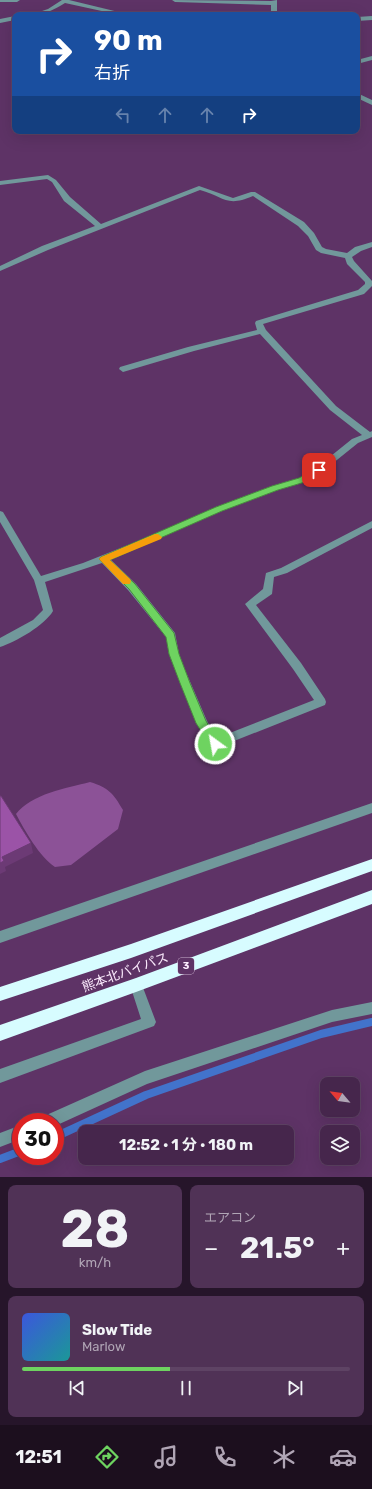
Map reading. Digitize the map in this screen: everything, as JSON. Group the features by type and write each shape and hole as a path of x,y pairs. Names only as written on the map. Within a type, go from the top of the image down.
{"highway":[{"name":"熊本北バイパス","path":"0,994 131,951 372,865"},
{"name":"熊本北バイパス","path":"0,1033 136,985 372,897"}],"street":[{"path":"0,0 17,0"},
{"path":"175,0 274,2"},
{"path":"43,12 66,1 115,12"},
{"path":"360,19 372,18"},
{"path":"0,21 12,19"},
{"path":"360,20 372,27"},
{"path":"360,61 372,58"},
{"path":"360,96 372,103"},
{"path":"0,183 48,178 54,181 67,199 100,227"},
{"path":"0,269 45,248 196,188 205,189 230,200 237,200 253,193 301,224 311,235 319,248 324,251 348,256 372,244"},
{"path":"348,256 350,262 369,282 370,285 361,292 259,322 262,331 333,408 370,435"},
{"path":"123,369 191,349 262,331"},
{"path":"39,580 104,559 219,509 275,488 302,480 319,470 338,453 355,441 370,435"},
{"path":"0,514 39,580 48,611 37,624 0,643"},
{"path":"104,559 132,587 171,636 174,654 185,683 202,723 215,744 321,702 297,666 250,604 268,590 269,575 284,571 372,524"},
{"path":"0,937 372,808"},
{"path":"0,1076 149,1022 136,985"},
{"path":"64,1114 145,1078 332,1016 372,1008"},
{"path":"0,1140 12,1135"}],"shaded area":[{"path":"90,782 110,792 123,810 118,829 71,865 55,867 38,850 16,814 31,801 40,797 60,789"}],"building":[{"path":"0,796 31,843 2,857 4,861 0,863"}],"waterway":[{"path":"64,1133 146,1095 321,1034 372,1022"},
{"path":"0,1159 12,1154"}],"slow traffic":[{"path":"127,581 104,559 158,537"}],"route":[{"path":"215,744 202,723 185,683 174,654 171,636 132,587 104,559 219,509 275,488 302,480 319,470"}]}
